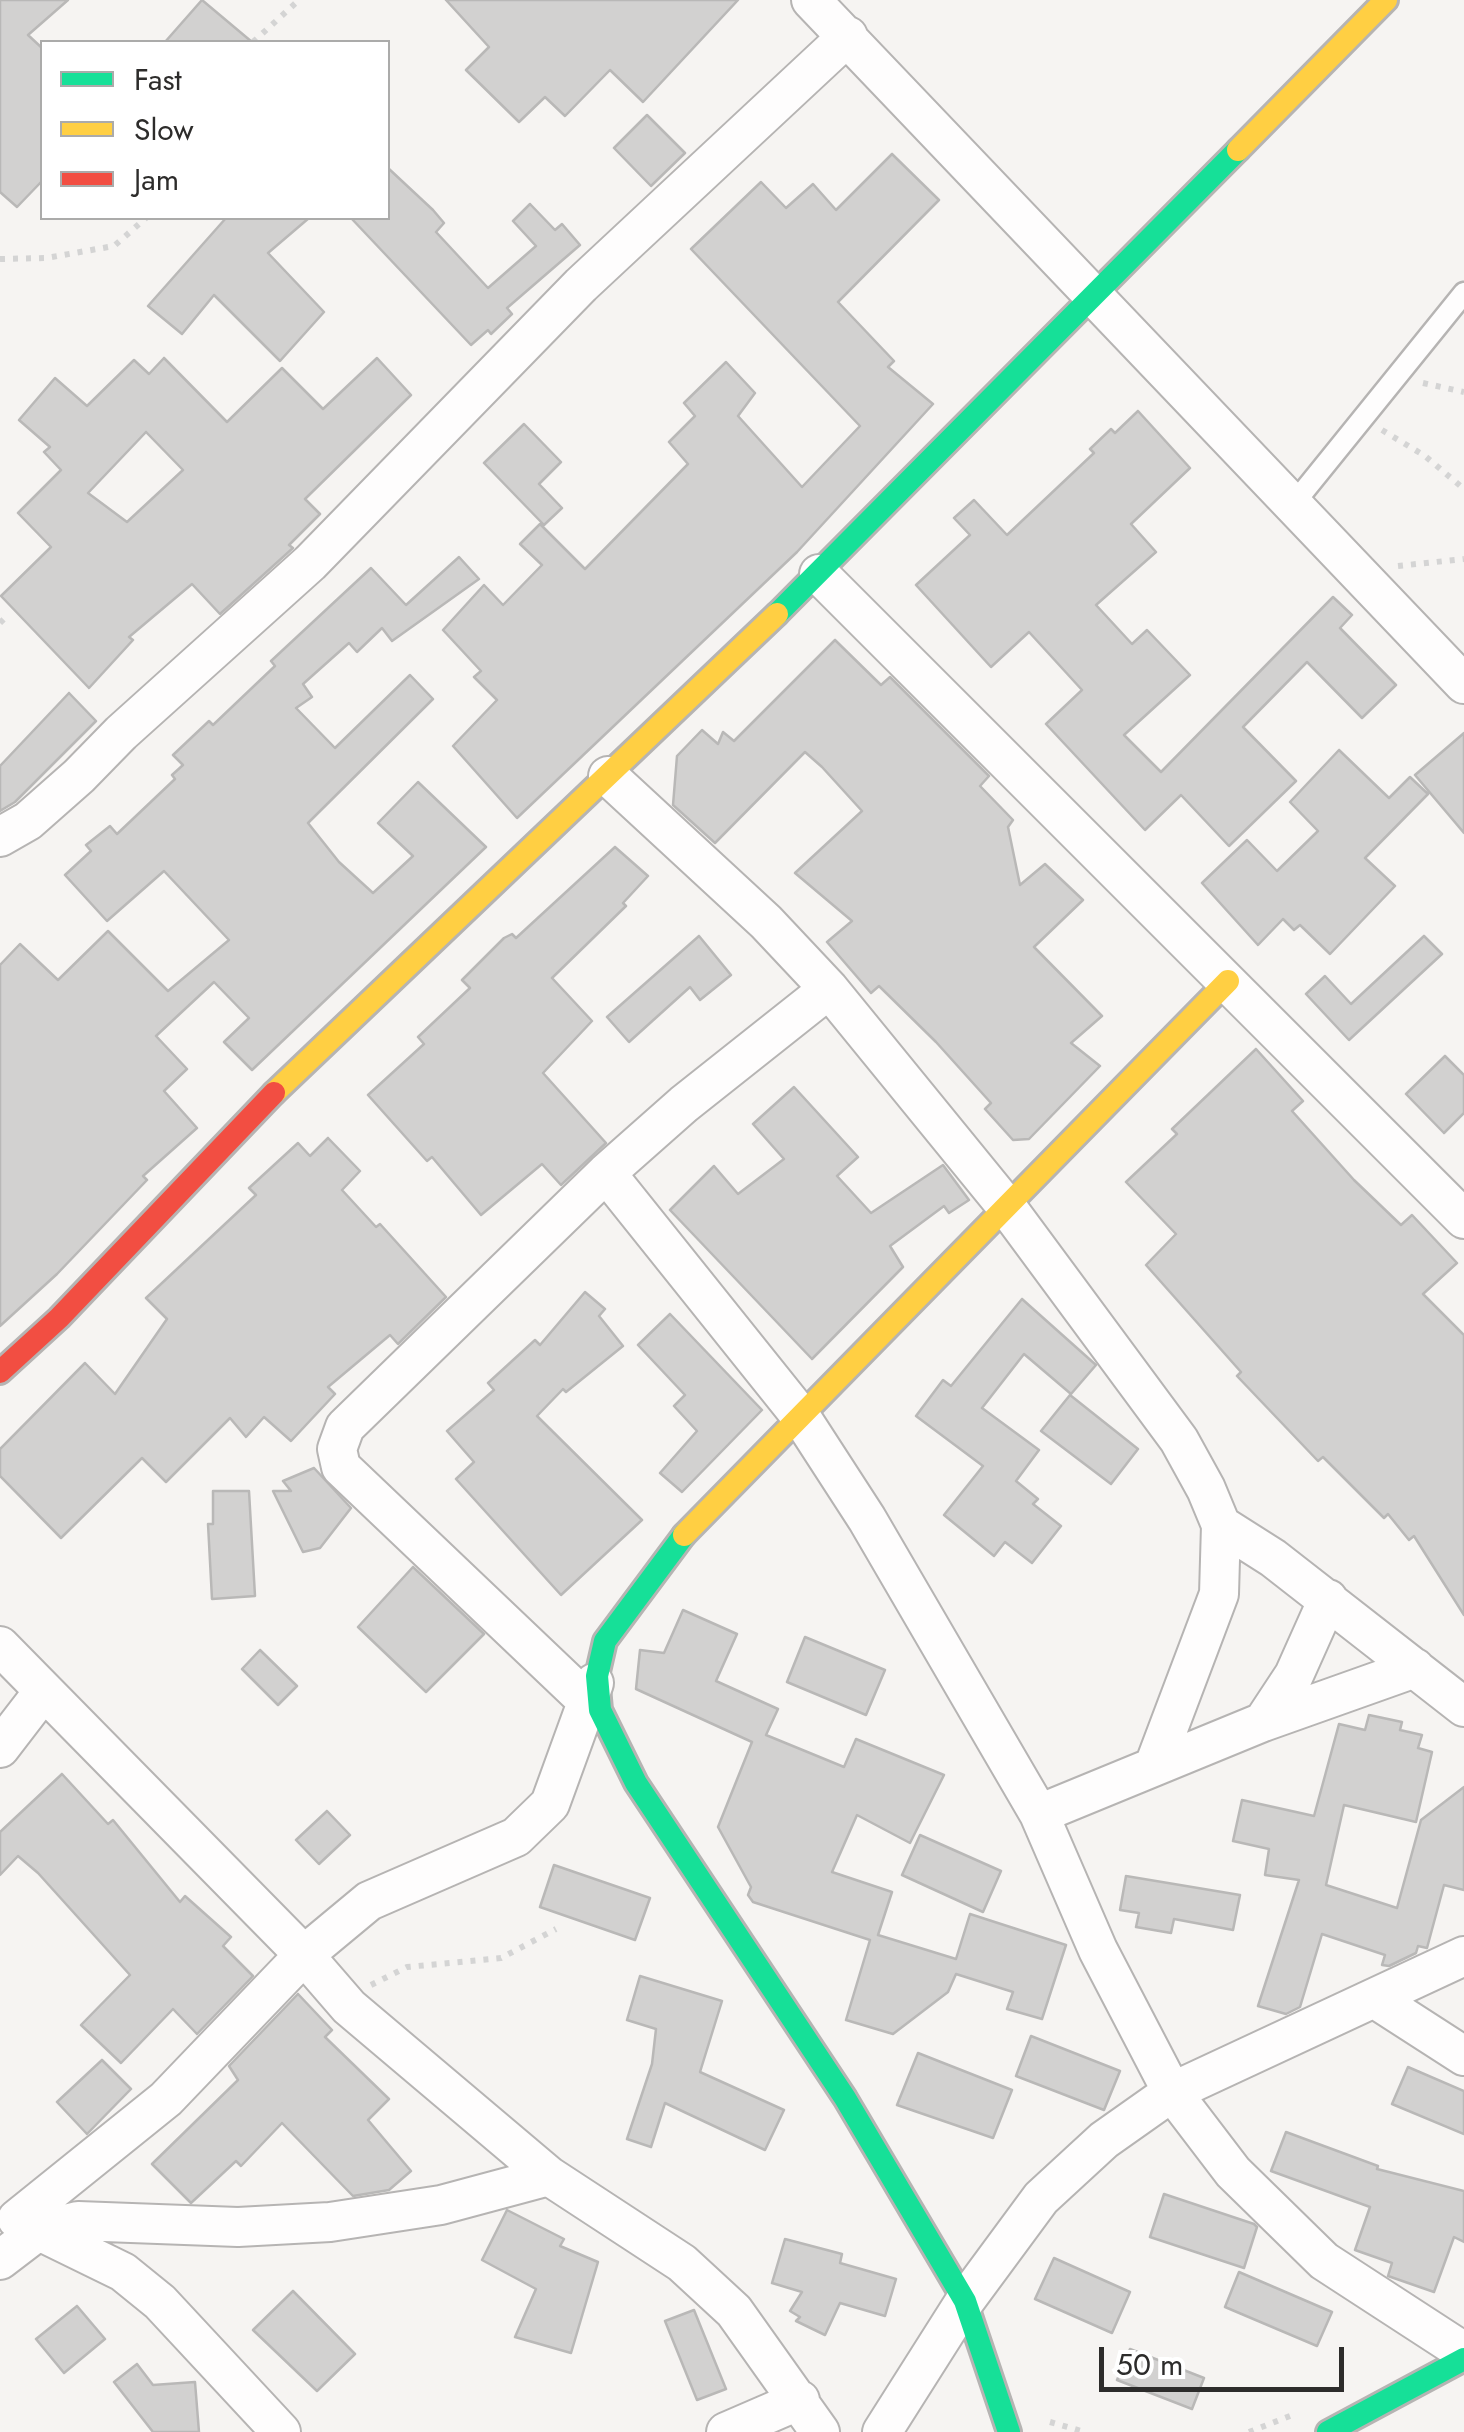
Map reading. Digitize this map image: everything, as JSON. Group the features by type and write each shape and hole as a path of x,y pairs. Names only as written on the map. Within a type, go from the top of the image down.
{"street":[{"path":"812,0 1290,507 1464,684"},
{"path":"0,1372 59,1318 268,1099 819,574 1386,0"},
{"path":"0,838 28,821 79,776 121,732 310,563 581,286 848,36"},
{"path":"819,574 1460,1207"},
{"path":"608,776 766,922 830,989 1006,1206 1179,1440 1220,1525 1220,1594 1154,1766"},
{"path":"0,2260 18,2217 166,2100 304,1955 369,1901 516,1837 550,1804 592,1689 605,1641 686,1532 1228,981"},
{"path":"830,989 684,1104 606,1173 366,1402 345,1427 338,1449 341,1467 592,1689 636,1783 846,2098 908,2211 965,2300 1009,2432"},
{"path":"606,1173 799,1414 877,1536 1039,1814 1098,1950 1172,2092 1233,2172 1324,2261 1464,2352"},
{"path":"1220,1525 1250,1541 1328,1599 1363,1632 1464,1707"},
{"path":"1264,1722 1294,1675 1328,1599"},
{"path":"0,1646 304,1955 349,2006 548,2176 682,2263 734,2312 810,2416 726,2432"},
{"path":"1039,1814 1264,1722 1414,1668"},
{"path":"0,1748 43,1692"},
{"path":"882,2432 965,2300 1041,2198 1104,2140 1172,2092 1377,2000 1464,1956"},
{"path":"1377,2000 1464,2056"},
{"path":"18,2217 238,2226 330,2222 441,2205 548,2176"},
{"path":"18,2217 123,2272 160,2302 281,2432"},
{"path":"1328,2432 1464,2359"}],"lane":[{"path":"1290,507 1464,293"}],"path":[{"path":"255,40 300,0"},
{"path":"0,259 46,258 114,246 144,220"},
{"path":"1398,378 1464,392"},
{"path":"1362,420 1425,456 1464,489"},
{"path":"1352,568 1464,560"},
{"path":"349,2006 385,1976 407,1968 501,1958 556,1929"}],"building":[{"path":"0,0 68,0 28,35 40,46 40,183 17,207 0,192"},
{"path":"202,0 250,40 167,40"},
{"path":"446,0 738,0 643,102 610,70 565,116 545,97 519,122 466,70 489,47"},
{"path":"647,115 685,153 651,186 614,148"},
{"path":"892,154 939,200 838,302 894,361 888,367 933,404 797,552 517,818 453,746 497,700 474,677 481,671 443,630 484,585 503,605 542,565 520,544 540,524 585,569 688,464 669,442 695,416 684,403 726,362 755,393 738,416 802,487 860,426 691,249 761,182 786,208 813,184 836,210"},
{"path":"390,170 444,223 436,232 488,288 536,246 513,221 530,204 555,230 562,224 580,245 507,308 512,314 491,334 488,330 471,345 353,220 390,220"},
{"path":"224,220 307,220 268,253 324,312 280,361 214,295 182,334 148,306"},
{"path":"164,358 227,422 282,368 323,409 377,358 411,395 305,499 320,514 289,545 293,548 220,614 192,584 129,637 133,640 89,688 1,596 51,547 18,513 61,470 44,452 50,447 19,420 55,378 87,406 134,360 149,374","holes":["146,432 183,470 127,522 88,493"]},
{"path":"1138,411 1190,468 1131,524 1156,552 1096,605 1132,644 1147,630 1190,675 1124,735 1161,772 1333,597 1352,615 1340,628 1396,685 1362,718 1307,662 1243,727 1296,781 1229,846 1181,795 1145,830 1046,724 1082,690 1029,632 991,667 916,585 970,535 954,518 974,500 1007,535 1094,453 1090,449 1111,429 1115,433"},
{"path":"524,424 561,462 539,484 562,508 544,525 484,463"},
{"path":"459,557 479,579 392,641 382,628 357,652 349,643 303,684 312,697 296,708 335,748 410,675 433,699 308,823 339,862 373,893 413,856 378,823 418,782 486,847 252,1070 224,1042 249,1018 214,982 156,1036 187,1069 164,1091 197,1128 143,1176 147,1180 57,1274 0,1326 0,965 20,944 58,980 108,931 168,991 229,940 164,871 107,921 65,875 91,851 86,845 110,826 117,834 175,779 172,775 183,765 173,755 209,721 213,725 275,666 271,661 371,568 406,605"},
{"path":"835,640 881,685 890,677 989,776 980,786 1013,820 1008,827 1020,885 1045,864 1083,900 1034,947 1102,1016 1071,1043 1100,1066 1029,1139 1013,1140 985,1109 991,1103 936,1042 879,986 871,993 827,942 852,921 795,873 862,811 822,767 805,752 715,843 673,805 677,756 702,730 718,744 723,732 734,741"},
{"path":"69,693 96,721 15,802 0,811 0,766"},
{"path":"1464,733 1464,833 1415,775"},
{"path":"1339,750 1389,798 1410,777 1428,794 1365,858 1395,886 1330,954 1300,925 1294,930 1283,919 1258,945 1202,883 1247,840 1277,871 1318,831 1290,802"},
{"path":"615,847 648,876 623,903 626,906 552,978 592,1021 543,1073 606,1143 561,1185 542,1164 481,1215 432,1157 427,1161 368,1095 424,1044 418,1037 470,988 462,980 504,938 512,934 516,938"},
{"path":"699,936 731,975 700,1000 690,987 629,1042 607,1017"},
{"path":"1424,936 1442,954 1349,1040 1306,994 1325,976 1351,1004"},
{"path":"1256,1049 1303,1101 1292,1111 1354,1180 1401,1225 1412,1215 1457,1263 1423,1294 1464,1335 1464,1615 1414,1536 1409,1540 1388,1514 1384,1518 1323,1457 1318,1461 1237,1376 1241,1372 1146,1265 1176,1234 1126,1182 1177,1134 1172,1129"},
{"path":"1445,1056 1464,1075 1464,1113 1444,1133 1406,1094"},
{"path":"794,1087 858,1157 837,1176 871,1213 943,1165 969,1200 949,1213 944,1206 890,1246 903,1267 812,1359 670,1210 714,1166 738,1194 784,1159 753,1124"},
{"path":"328,1138 360,1171 342,1190 376,1227 380,1224 446,1297 398,1344 390,1335 328,1387 335,1394 291,1441 264,1417 246,1437 230,1418 166,1482 142,1458 61,1538 0,1476 0,1449 85,1363 115,1394 167,1319 146,1298 256,1195 249,1188 298,1143 310,1156"},
{"path":"585,1292 605,1309 599,1316 623,1346 566,1392 563,1389 537,1416 642,1520 561,1595 456,1479 474,1462 447,1431 494,1390 488,1383 535,1340 540,1345"},
{"path":"1022,1299 1096,1365 1071,1394 1024,1354 982,1408 1039,1450 1016,1481 1038,1499 1033,1504 1061,1526 1032,1563 1005,1542 994,1556 944,1515 983,1466 916,1416 943,1380 951,1386"},
{"path":"670,1314 762,1410 682,1492 660,1473 697,1431 674,1406 685,1395 638,1345"},
{"path":"1070,1395 1138,1449 1111,1484 1041,1431"},
{"path":"314,1468 351,1508 320,1548 303,1552 273,1491 291,1491 283,1481"},
{"path":"213,1491 249,1491 255,1596 212,1599 208,1524 213,1524"},
{"path":"413,1567 484,1634 426,1692 358,1627"},
{"path":"683,1610 737,1634 716,1681 778,1709 766,1735 844,1767 856,1739 944,1775 910,1843 857,1815 832,1872 892,1892 878,1935 956,1959 970,1914 1066,1945 1042,2019 1007,2009 1013,1992 956,1974 948,1992 893,2034 846,2020 870,1940 753,1902 748,1895 751,1887 718,1827 752,1742 636,1689 640,1650 664,1653"},
{"path":"805,1637 885,1670 866,1715 787,1682"},
{"path":"260,1650 297,1686 278,1705 242,1669"},
{"path":"1369,1715 1402,1722 1400,1730 1422,1735 1418,1748 1432,1752 1416,1822 1344,1805 1326,1885 1397,1908 1421,1820 1464,1787 1464,1890 1444,1885 1427,1948 1418,1946 1416,1953 1389,1966 1382,1965 1385,1955 1322,1934 1300,2007 1286,2014 1258,2006 1299,1880 1265,1875 1269,1849 1233,1841 1242,1800 1314,1816 1339,1724 1365,1730"},
{"path":"62,1774 108,1824 113,1820 180,1902 185,1896 231,1937 223,1946 253,1976 197,2034 173,2009 121,2063 81,2025 130,1975 18,1856 0,1875 0,1832"},
{"path":"327,1811 350,1835 319,1864 296,1840"},
{"path":"920,1835 1001,1871 983,1912 902,1875"},
{"path":"554,1865 650,1898 635,1940 540,1907"},
{"path":"1126,1876 1240,1895 1233,1930 1174,1919 1171,1933 1136,1927 1139,1913 1120,1910"},
{"path":"640,1976 722,2001 700,2072 784,2110 765,2150 665,2103 651,2147 627,2139 652,2064 656,2029 627,2020"},
{"path":"298,1994 332,2030 325,2037 389,2099 368,2120 411,2171 389,2190 353,2196 282,2123 241,2166 236,2161 191,2203 152,2164 238,2080 229,2066"},
{"path":"1031,2036 1120,2071 1104,2110 1016,2076"},
{"path":"918,2053 1012,2090 993,2138 897,2105"},
{"path":"102,2060 131,2089 87,2134 57,2102"},
{"path":"1408,2067 1464,2091 1464,2134 1392,2104"},
{"path":"1286,2132 1378,2166 1377,2169 1464,2191 1464,2242 1454,2237 1434,2292 1388,2276 1392,2263 1355,2250 1370,2207 1271,2171"},
{"path":"1164,2194 1254,2224 1257,2227 1244,2268 1150,2237"},
{"path":"507,2210 564,2239 560,2246 598,2262 571,2353 515,2337 536,2289 482,2260"},
{"path":"785,2239 842,2254 840,2263 896,2279 885,2316 840,2303 825,2335 796,2321 800,2317 790,2311 802,2292 772,2283"},
{"path":"1054,2258 1130,2292 1112,2333 1035,2299"},
{"path":"1239,2272 1332,2312 1317,2346 1225,2307"},
{"path":"293,2291 355,2354 317,2391 253,2330"},
{"path":"77,2306 105,2339 64,2373 36,2339"},
{"path":"694,2310 726,2389 697,2400 665,2321"},
{"path":"1130,2349 1204,2378 1192,2409 1117,2380"},
{"path":"137,2364 153,2385 195,2382 199,2432 153,2432 114,2382"}],"traffic: fast":[{"path":"777,614 1238,150"},
{"path":"684,1535 605,1641 597,1676 600,1710 636,1783 845,2098 965,2301 1009,2432"},
{"path":"1328,2432 1464,2359"}],"traffic: slow":[{"path":"1238,150 1386,0"},
{"path":"274,1093 777,614"},
{"path":"684,1535 1228,981"}],"traffic: jam":[{"path":"0,1372 59,1318 274,1093"}]}
